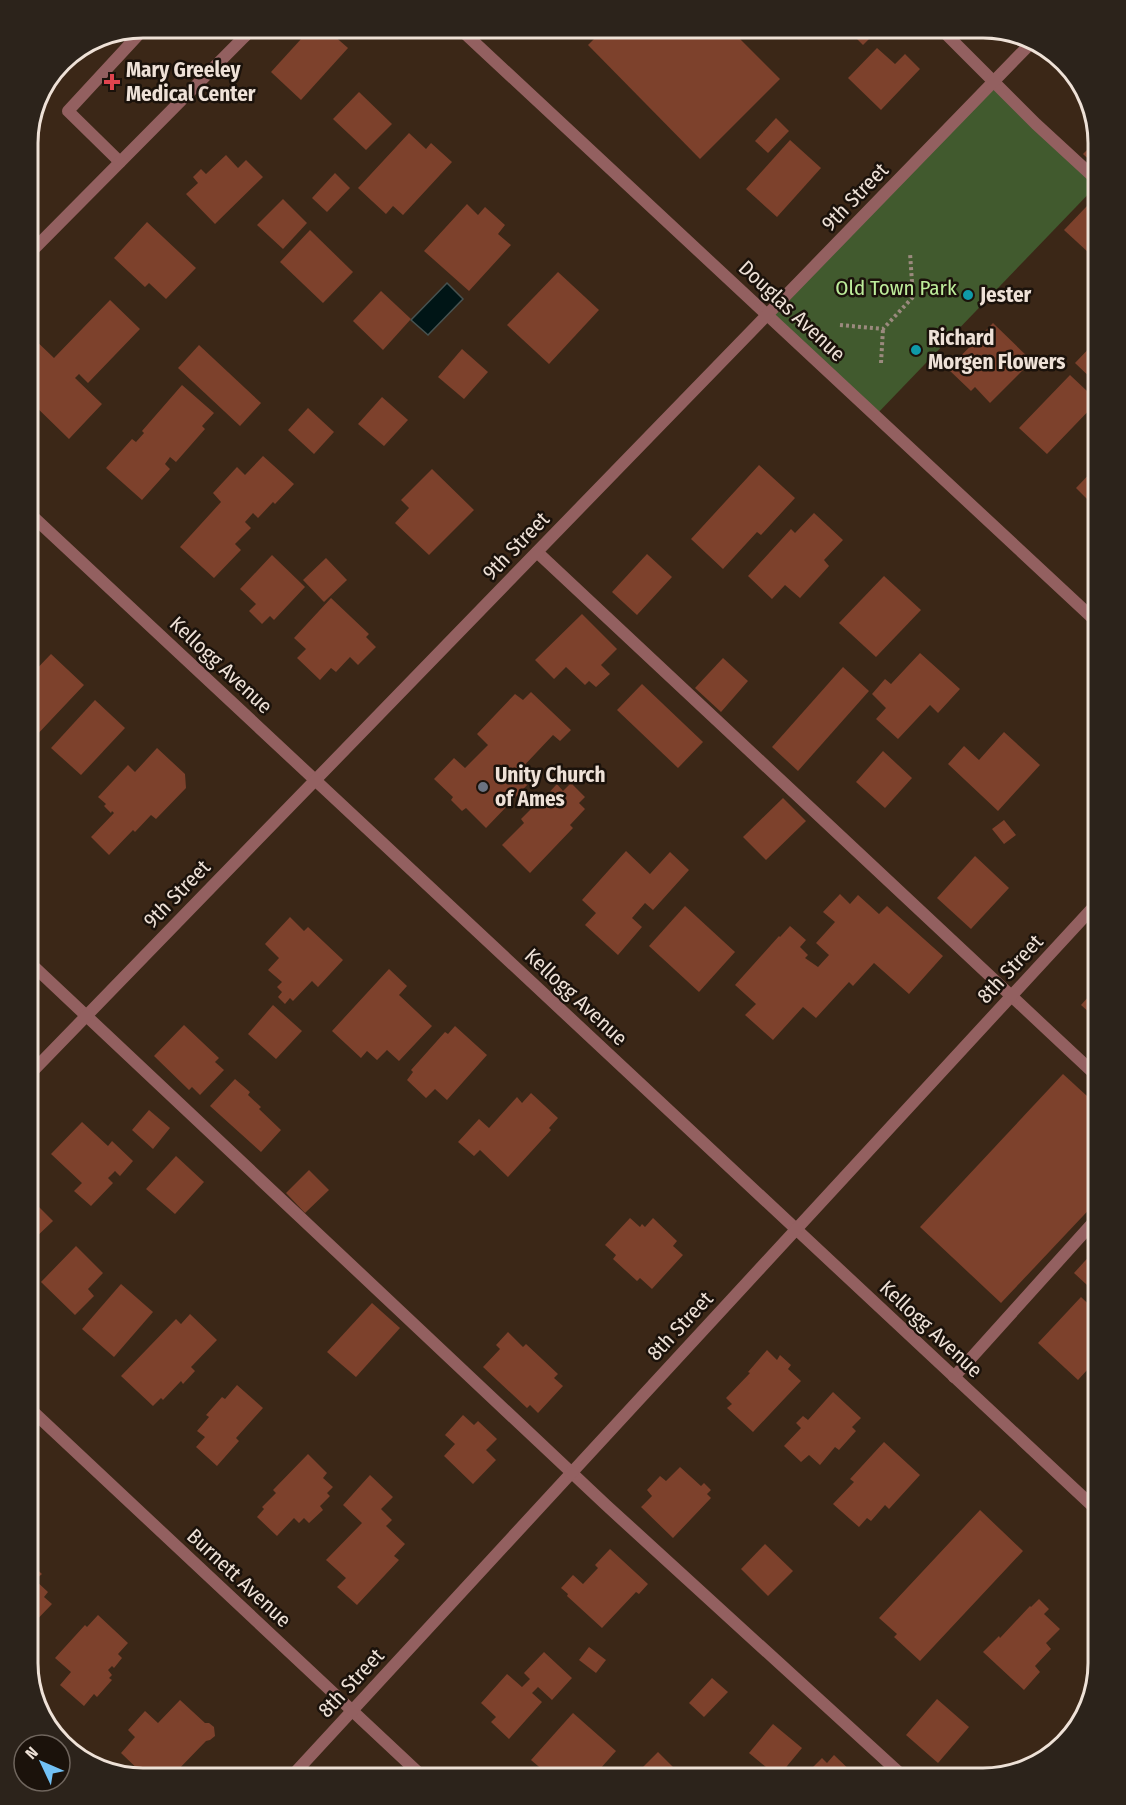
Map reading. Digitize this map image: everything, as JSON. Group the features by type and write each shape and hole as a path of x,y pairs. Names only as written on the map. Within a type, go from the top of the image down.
{"street":[{"path":"38,245 243,38"},
{"name":"Douglas Avenue","path":"470,38 1088,614"},
{"path":"950,38 1036,124 1088,172"},
{"path":"120,162 68,111 135,39"},
{"name":"9th Street","path":"38,1066 1028,47"},
{"name":"Kellogg Avenue","path":"38,521 1088,1502"},
{"path":"537,552 1088,1068"},
{"name":"8th Street","path":"300,1767 1088,913"},
{"path":"38,970 572,1473 894,1768"},
{"path":"954,1377 1088,1228"},
{"name":"Burnett Avenue","path":"38,1416 412,1767"}],"path":[{"path":"881,363 883,329 913,297 910,253"},
{"path":"840,325 883,329"}],"green space":[{"name":"Old Town Park","path":"994,81 1088,172 1088,194 875,416 767,315"}],"shaded area":[{"path":"447,283 463,299 428,335 411,320"}],"building":[{"path":"302,38 337,38 348,48 301,100 271,72"},
{"path":"595,38 739,38 780,79 700,159 588,45"},
{"path":"856,38 870,38 863,45"},
{"path":"877,48 895,64 905,54 920,69 881,110 848,78"},
{"path":"359,92 392,124 366,150 333,119"},
{"path":"776,118 789,131 768,153 755,141"},
{"path":"409,133 426,149 431,143 452,162 403,215 393,206 386,214 358,188"},
{"path":"790,140 821,168 777,217 746,189"},
{"path":"1088,149 1088,159 1083,154"},
{"path":"226,155 238,168 246,160 263,177 215,224 186,194 198,183 193,177 201,169 206,174"},
{"path":"335,173 350,188 327,212 312,198"},
{"path":"283,199 307,223 283,249 257,225"},
{"path":"467,204 478,215 485,207 505,225 498,234 511,245 469,291 424,251"},
{"path":"1087,206 1088,207 1088,252 1064,230"},
{"path":"147,222 196,268 166,299 149,283 145,287 114,258"},
{"path":"310,230 353,272 323,303 280,262"},
{"path":"558,272 599,310 549,364 507,325"},
{"path":"381,291 411,319 383,350 353,321"},
{"path":"110,300 140,329 88,383 79,374 75,378 102,404 69,439 38,409 38,343 54,358"},
{"path":"993,323 1032,361 990,403 975,387 971,391 948,369"},
{"path":"199,345 261,403 240,426 178,368"},
{"path":"462,349 488,372 464,399 438,377"},
{"path":"1088,349 1088,375 1075,363"},
{"path":"1070,375 1087,391 1088,411 1047,454 1019,428"},
{"path":"182,385 214,413 202,426 205,429 176,462 170,457 165,464 170,469 142,500 106,468 132,439 136,442 144,433 142,431"},
{"path":"382,397 408,420 384,446 358,424"},
{"path":"308,408 334,432 314,454 288,430"},
{"path":"263,456 294,484 258,518 253,513 245,522 251,528 235,544 241,550 214,578 180,547 221,502 213,493 237,467 245,475"},
{"path":"759,465 795,498 761,535 757,532 723,569 691,539"},
{"path":"432,469 474,510 429,555 395,523 409,508 401,500"},
{"path":"1088,475 1088,500 1076,488"},
{"path":"814,513 843,540 824,560 829,566 800,598 785,585 772,599 748,576 791,529 795,533"},
{"path":"647,554 672,577 637,615 612,592"},
{"path":"272,555 305,587 274,620 270,616 262,624 249,611 256,604 240,589"},
{"path":"326,558 347,580 324,602 303,580"},
{"path":"884,576 921,610 876,657 839,623"},
{"path":"331,598 369,634 366,637 376,647 358,665 350,657 336,672 331,668 320,680 297,658 306,649 294,638"},
{"path":"582,614 617,649 601,665 610,674 596,687 589,681 585,685 566,667 554,679 535,660"},
{"path":"920,653 960,689 938,713 930,705 898,739 876,719 886,708 872,694 885,679 891,684"},
{"path":"51,654 84,685 38,734 39,699 38,668"},
{"path":"723,658 748,681 721,712 695,688"},
{"path":"843,667 869,691 798,771 772,747"},
{"path":"642,684 703,742 678,768 617,710"},
{"path":"531,692 571,730 560,741 553,735 519,771 530,782 486,828 466,808 462,811 451,800 453,797 434,779 454,758 465,768 488,745 477,734 515,694 523,700"},
{"path":"95,700 125,728 81,775 51,748"},
{"path":"1004,732 1040,765 998,811 948,764 964,746 979,760"},
{"path":"157,748 185,774 186,788 156,819 151,815 109,855 91,837 114,813 104,806 106,804 98,797 128,765 135,772"},
{"path":"883,751 912,778 885,808 856,782"},
{"path":"571,783 585,797 579,803 585,809 570,825 573,828 530,873 502,845 524,823 521,819 557,784 563,791"},
{"path":"783,798 806,821 766,860 743,837"},
{"path":"1004,820 1016,835 1004,844 992,829"},
{"path":"626,851 650,874 670,852 689,870 653,910 645,903 632,918 642,927 618,955 585,925 596,913 582,900"},
{"path":"975,856 1009,888 971,929 937,898"},
{"path":"840,894 850,904 858,895 879,914 887,906 943,956 909,994 874,963 853,986 849,982 816,1018 803,1007 773,1040 745,1015 756,1004 735,985 790,926 806,940 800,947 808,955 805,958 818,967 829,955 816,943 835,922 823,912"},
{"path":"685,906 735,952 699,992 649,946"},
{"path":"290,917 304,931 308,927 343,960 318,987 312,981 293,1001 290,998 285,1004 278,997 282,992 277,987 282,982 268,970 279,958 265,944"},
{"path":"389,969 407,986 399,995 432,1026 399,1061 387,1050 377,1060 367,1051 361,1058 332,1031"},
{"path":"1088,997 1088,1011 1081,1005"},
{"path":"273,1005 302,1031 276,1059 248,1034"},
{"path":"184,1025 219,1058 215,1062 224,1070 200,1095 192,1087 189,1090 154,1056"},
{"path":"455,1026 487,1055 447,1100 435,1089 426,1098 407,1080 413,1072 411,1070 445,1032 448,1034"},
{"path":"1063,1074 1088,1097 1088,1211 1001,1303 920,1227"},
{"path":"235,1079 250,1092 248,1095 261,1107 259,1109 281,1130 261,1152 210,1106"},
{"path":"531,1093 558,1118 549,1128 551,1130 508,1177 480,1150 474,1156 458,1142 479,1119 489,1128 517,1097 522,1103"},
{"path":"149,1110 170,1128 153,1149 132,1130"},
{"path":"82,1122 108,1146 112,1141 133,1161 120,1176 115,1171 108,1178 113,1183 91,1206 74,1191 82,1183 51,1154"},
{"path":"176,1156 204,1182 175,1214 146,1189"},
{"path":"309,1170 329,1190 305,1213 286,1193"},
{"path":"38,1206 53,1221 38,1235"},
{"path":"630,1218 640,1227 642,1224 645,1227 653,1218 677,1241 673,1246 683,1255 652,1289 640,1278 637,1281 613,1259 616,1255 605,1245"},
{"path":"76,1246 103,1273 88,1289 94,1296 75,1315 41,1282"},
{"path":"1088,1258 1088,1284 1074,1273"},
{"path":"121,1284 153,1312 114,1357 82,1329"},
{"path":"1081,1297 1088,1304 1088,1369 1078,1380 1038,1343"},
{"path":"372,1303 400,1328 356,1377 327,1352"},
{"path":"190,1314 217,1340 191,1367 195,1371 183,1384 181,1381 163,1400 161,1398 153,1406 121,1376 176,1319 181,1324"},
{"path":"508,1332 523,1347 526,1344 558,1374 554,1378 563,1386 538,1413 530,1405 527,1408 483,1367 500,1349 496,1345"},
{"path":"767,1350 777,1360 780,1355 791,1365 788,1369 801,1381 753,1432 727,1408 732,1404 726,1398 750,1373 748,1372"},
{"path":"237,1385 263,1408 236,1438 239,1441 217,1466 196,1447 205,1437 197,1431 209,1417 206,1415 222,1397 225,1399"},
{"path":"833,1392 861,1418 852,1427 856,1431 839,1450 835,1447 820,1465 809,1455 801,1462 784,1446 801,1428 796,1423 803,1416 808,1420"},
{"path":"463,1415 474,1425 478,1421 497,1439 486,1450 496,1460 473,1484 444,1456 455,1444 445,1435"},
{"path":"884,1442 920,1475 889,1509 885,1505 871,1521 867,1518 859,1527 833,1504 854,1482 850,1479"},
{"path":"308,1454 327,1473 323,1478 333,1487 327,1493 330,1496 320,1506 323,1510 309,1523 304,1518 299,1523 294,1518 277,1536 257,1517 264,1509 262,1507 276,1493 273,1490"},
{"path":"680,1467 701,1486 704,1483 711,1490 707,1494 711,1498 673,1538 641,1507 652,1496 647,1490 660,1476 666,1481"},
{"path":"370,1475 393,1497 381,1509 392,1520 386,1526 405,1544 394,1556 399,1560 357,1605 337,1587 346,1578 326,1560 362,1523 343,1505"},
{"path":"980,1510 1023,1551 920,1661 894,1637 897,1634 879,1618"},
{"path":"765,1544 793,1571 768,1596 741,1569"},
{"path":"610,1549 648,1584 639,1594 636,1592 602,1628 561,1588 573,1575 583,1584 598,1568 595,1565"},
{"path":"38,1583 48,1592 44,1597 52,1604 38,1619"},
{"path":"1039,1599 1049,1609 1044,1614 1060,1629 1046,1643 1051,1649 1035,1666 1040,1672 1024,1690 983,1652"},
{"path":"98,1615 128,1643 118,1654 122,1658 114,1668 112,1666 108,1670 112,1675 109,1678 112,1680 97,1697 94,1694 84,1706 60,1685 71,1672 55,1658 85,1625 87,1627"},
{"path":"589,1647 606,1660 596,1673 579,1660"},
{"path":"544,1652 572,1678 552,1700 538,1687 532,1693 542,1702 509,1739 491,1722 496,1717 481,1703 507,1674 522,1687 530,1679 524,1673"},
{"path":"712,1678 728,1692 704,1717 689,1703"},
{"path":"937,1699 969,1727 938,1763 906,1735"},
{"path":"180,1700 205,1723 214,1727 215,1736 206,1741 181,1767 135,1767 121,1753 135,1737 128,1730 145,1711 158,1723"},
{"path":"573,1713 616,1751 601,1768 540,1767 531,1760"},
{"path":"773,1724 802,1748 786,1768 767,1768 749,1753"},
{"path":"658,1752 674,1768 642,1768"},
{"path":"834,1755 847,1768 812,1768 822,1758 827,1763"}],"place":[{"name":"Mary Greeley Medical Center","path":"112,82"},
{"name":"Jester","path":"968,295"},
{"name":"Richard Morgen Flowers","path":"916,350"},
{"name":"Unity Church of Ames","path":"483,787"}]}
